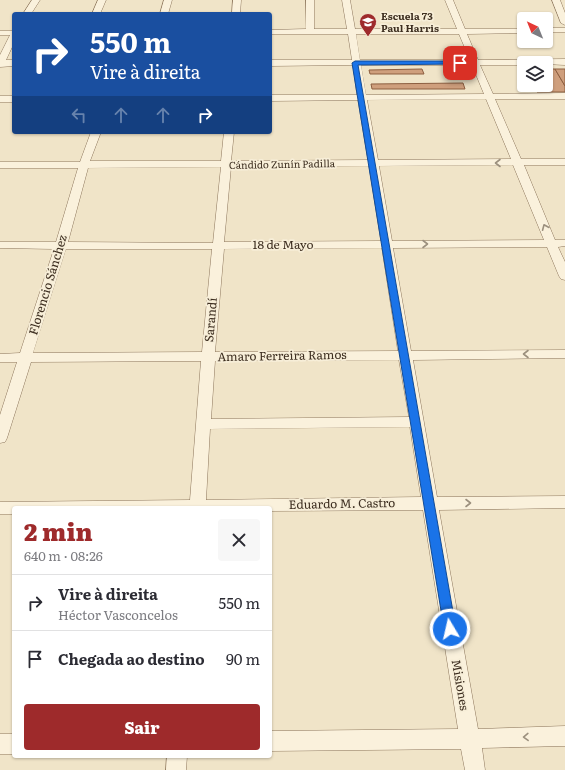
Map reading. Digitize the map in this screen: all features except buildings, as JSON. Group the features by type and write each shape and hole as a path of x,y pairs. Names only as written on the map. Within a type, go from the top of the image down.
{"street":[{"path":"28,12 36,0"},
{"path":"97,12 102,0"},
{"path":"165,12 168,0"},
{"path":"236,12 237,0"},
{"path":"310,0 310,32"},
{"name":"Misiones","path":"346,0 355,63 475,770"},
{"path":"449,0 565,276"},
{"path":"556,0 565,23"},
{"path":"272,32 517,30"},
{"path":"553,30 565,30"},
{"path":"0,33 12,34"},
{"path":"12,38 0,63 12,63"},
{"path":"272,63 565,62"},
{"path":"272,98 565,96"},
{"path":"0,99 12,99"},
{"name":"Florencio Sánchez","path":"0,438 61,245 84,164 95,134"},
{"name":"Sarandí","path":"197,506 208,357 229,134"},
{"name":"Cándido Zunín Padilla","path":"0,165 565,162"},
{"name":"18 de Mayo","path":"0,245 218,246 565,244"},
{"name":"Amaro Ferreira Ramos","path":"0,358 565,354"},
{"path":"203,424 416,422"},
{"name":"Eduardo M. Castro","path":"272,506 565,502"},
{"name":"Eduardo M. Castro","path":"0,508 12,508"},
{"path":"272,741 469,739 565,736"},
{"path":"0,744 12,744"},
{"path":"176,770 177,758"}],"place":[{"name":"Escuela 73 Paul Harris","path":"368,37"}],"route":[{"path":"450,629 355,63 460,63"}]}
